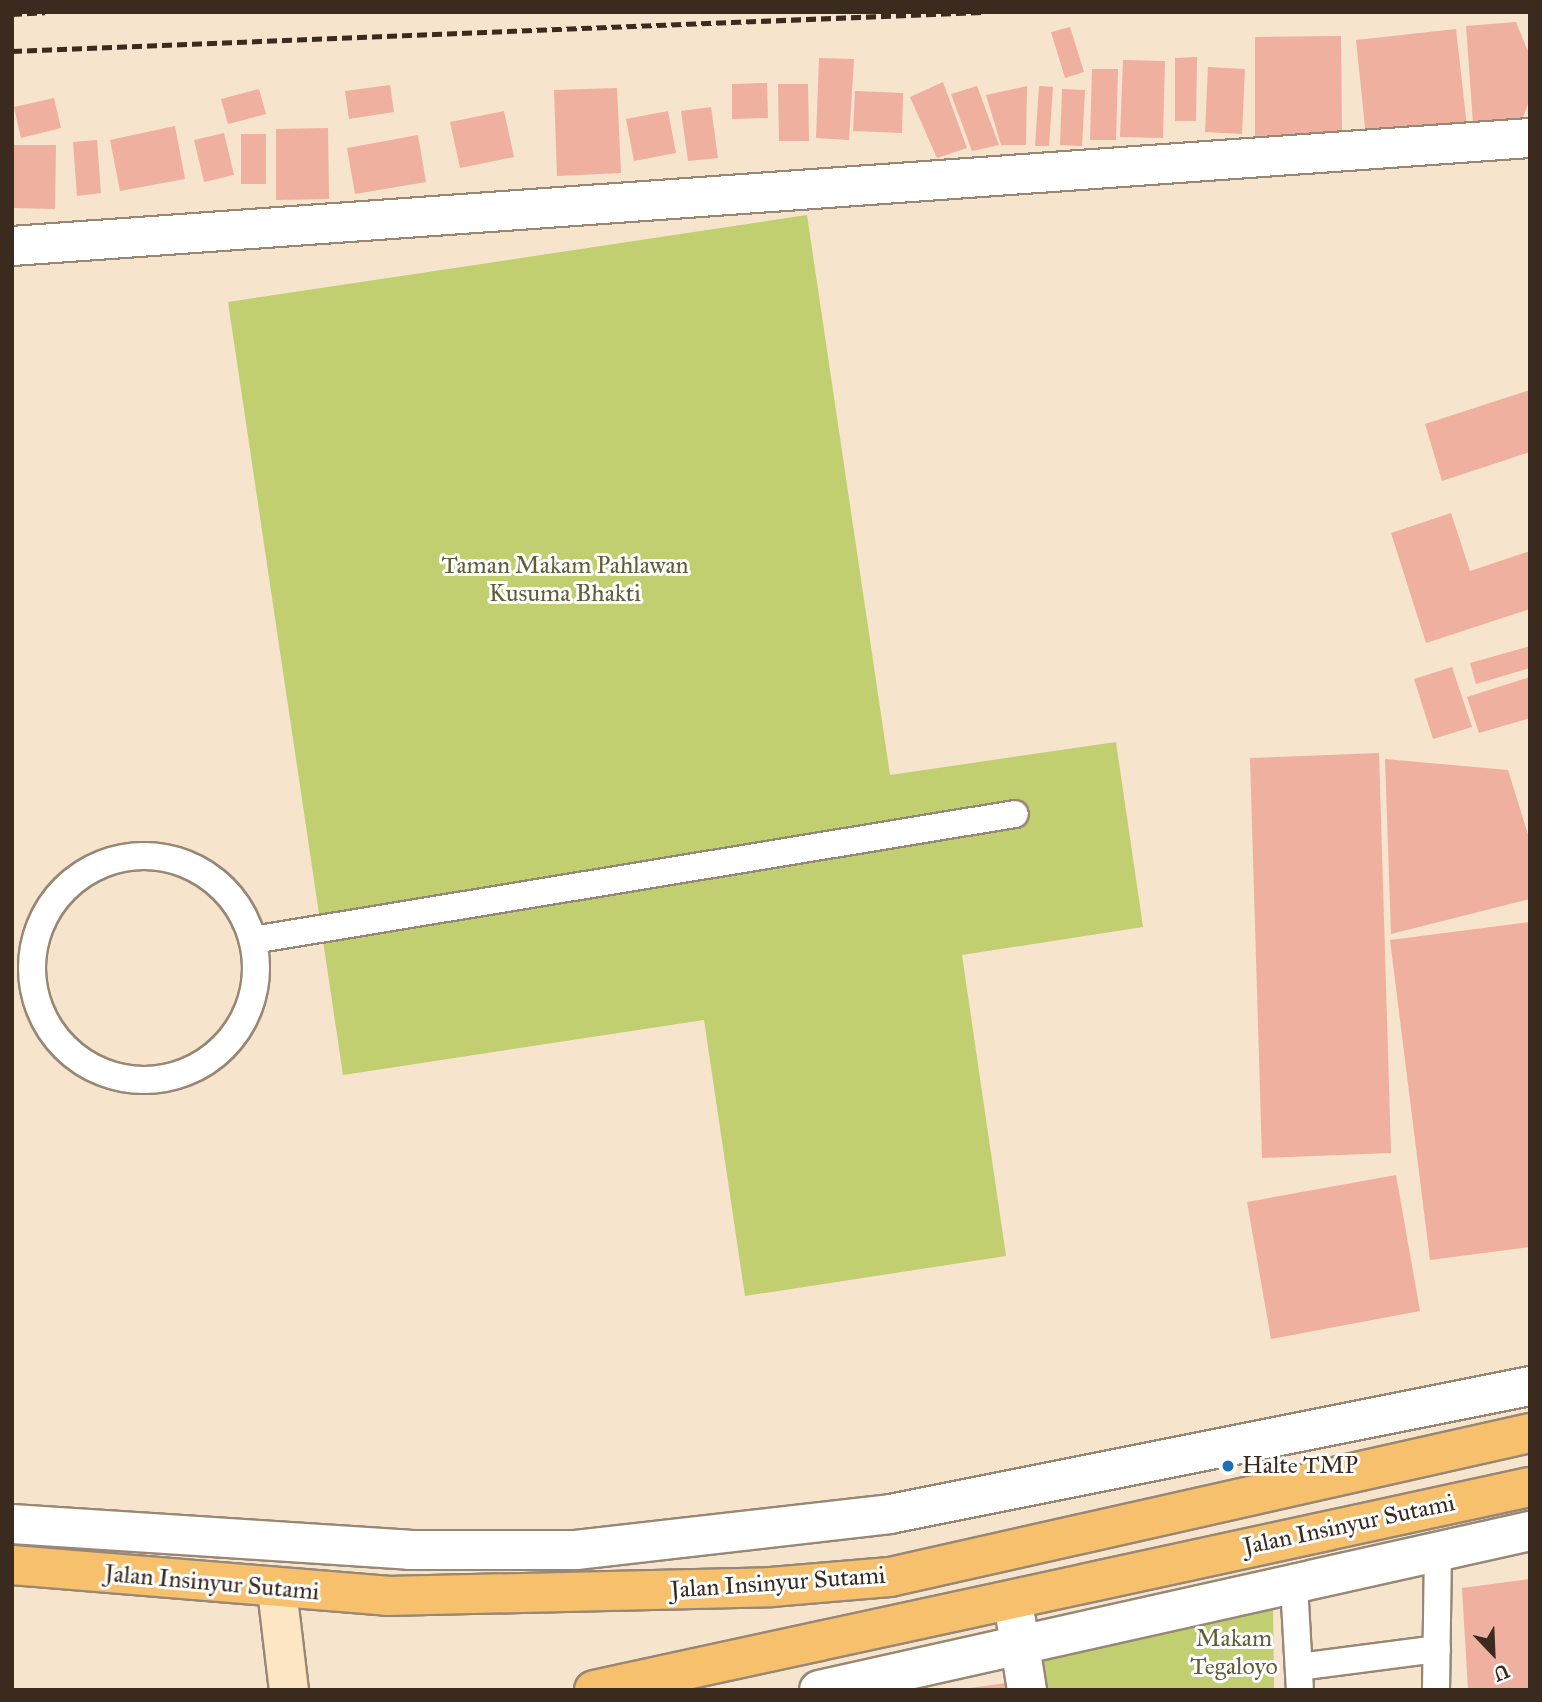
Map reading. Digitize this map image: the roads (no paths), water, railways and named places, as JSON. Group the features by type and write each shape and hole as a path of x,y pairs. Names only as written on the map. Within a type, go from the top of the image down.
{"highway":[{"name":"Jalan Insinyur Sutami","path":"12,1564 277,1590 387,1596 665,1591 890,1577 1530,1433"},
{"name":"Jalan Insinyur Sutami","path":"594,1690 1012,1597 1530,1487"}],"main road":[{"path":"277,1590 289,1690"}],"street":[{"path":"12,246 1530,138"},
{"path":"12,1524 410,1550 576,1550 890,1514 1530,1386"},
{"path":"819,1690 1530,1531"},
{"path":"1012,1597 1027,1690"}],"lane":[{"path":"253,940 1015,814"},
{"path":"139,855 177,860 212,878 238,905 253,940 257,976 248,1011 229,1042 201,1066 167,1079 130,1081 95,1070 65,1050 43,1022 22,988 45,913 69,883 102,864 139,855"},
{"path":"1436,1690 1438,1552"},
{"path":"1294,1584 1300,1678 1437,1649"}],"railway":[{"path":"12,14 45,12"},
{"path":"12,51 982,12"}],"place":[{"name":"Halte TMP","path":"1228,1466"}],"park label":[{"name":"Taman Makam Pahlawan Kusuma Bhakti","path":"565,580"},
{"name":"Makam Tegaloyo","path":"1234,1653"}]}
